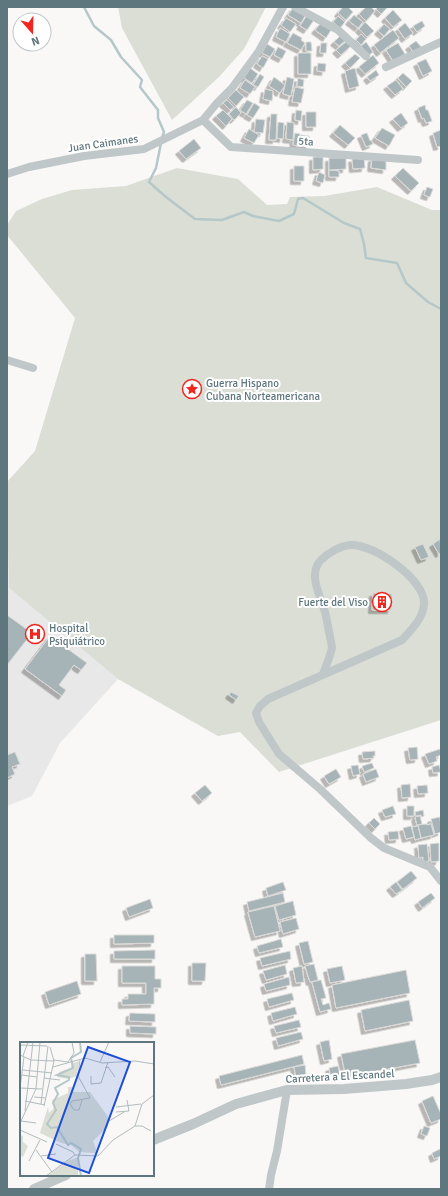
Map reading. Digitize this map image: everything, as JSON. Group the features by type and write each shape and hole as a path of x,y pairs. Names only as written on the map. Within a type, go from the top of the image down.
{"street":[{"name":"Juan Caimanes","path":"7,174 29,167 84,156 144,149 202,120 232,88 259,51 283,7"},
{"path":"295,7 338,30 366,56"},
{"path":"386,67 441,42"},
{"name":"5ta","path":"202,120 231,147 418,160"},
{"path":"7,360 33,368"},
{"path":"323,674 332,647 325,611 315,579 315,570 320,561 331,552 351,545 361,546 372,550 396,565 416,582 422,594 424,604 422,614 416,624 402,640 268,699 260,706 256,713 259,722 279,754 320,789 371,838 384,848 430,868 441,881"},
{"name":"Carretera a El Escandel","path":"154,1140 193,1124 236,1104 287,1090 344,1089 406,1084 441,1077"},
{"path":"269,1189 277,1152 287,1090"},
{"path":"34,1189 64,1176"}],"shaded area":[{"path":"118,7 266,7 244,49 219,77 172,120 122,28"},
{"path":"177,168 238,179 267,205 287,204 290,197 324,196 377,187 432,210 441,210 441,720 279,772 240,732 218,736 118,679 9,588 7,548 7,482 35,451 75,318 7,235 7,225 16,211 42,199 72,190 126,186"},
{"name":"Hospital Psiquiátrico","path":"7,548 9,588 118,679 60,743 32,796 7,806"}],"building":[{"path":"294,7 306,14 301,23 288,15"},
{"path":"343,7 348,7 353,12 346,20 338,13"},
{"path":"366,7 371,7 375,11 366,21 359,14"},
{"path":"378,7 387,8 381,14 376,9"},
{"path":"393,10 402,20 393,27 385,18"},
{"path":"307,15 314,20 307,30 300,26"},
{"path":"354,15 363,22 358,28 349,21"},
{"path":"338,16 345,22 340,28 333,22"},
{"path":"286,18 296,24 290,32 281,25"},
{"path":"422,21 425,26 417,32 413,26"},
{"path":"365,22 374,31 367,37 359,29"},
{"path":"321,23 331,30 326,38 315,30"},
{"path":"405,23 413,33 405,39 398,29"},
{"path":"384,24 390,29 384,36 378,31"},
{"path":"280,28 290,34 286,42 276,37"},
{"path":"393,30 399,38 380,53 374,45"},
{"path":"293,33 302,38 301,40 305,43 301,50 287,43"},
{"path":"361,34 366,39 361,45 356,40"},
{"path":"340,36 345,41 339,46 334,42"},
{"path":"347,41 351,46 341,55 336,50"},
{"path":"416,41 422,48 414,53 409,46"},
{"path":"306,42 311,42 312,51 306,51"},
{"path":"366,42 373,52 368,56 361,46"},
{"path":"321,43 327,43 326,53 320,53"},
{"path":"398,43 405,54 393,61 386,50"},
{"path":"267,44 275,49 270,57 262,53"},
{"path":"278,47 286,51 282,59 274,55"},
{"path":"298,53 311,53 311,74 298,74"},
{"path":"355,54 360,58 350,68 345,63"},
{"path":"373,55 379,63 365,74 359,67"},
{"path":"262,56 268,59 263,68 257,64"},
{"path":"426,59 432,71 423,76 417,63"},
{"path":"318,63 326,64 325,72 317,71"},
{"path":"250,68 258,74 252,83 244,78"},
{"path":"355,68 359,86 349,89 345,71"},
{"path":"376,70 379,75 370,81 367,77"},
{"path":"403,73 412,81 406,87 398,78"},
{"path":"260,74 264,77 258,87 253,85"},
{"path":"274,77 285,85 280,93 269,86"},
{"path":"287,77 294,79 291,96 283,94"},
{"path":"298,78 304,80 303,87 297,86"},
{"path":"245,80 255,87 250,94 240,88"},
{"path":"396,80 403,89 395,95 387,86"},
{"path":"295,87 304,89 301,103 292,102"},
{"path":"265,89 273,91 272,101 263,99"},
{"path":"236,90 244,97 236,106 228,98"},
{"path":"227,100 234,107 230,110 223,103"},
{"path":"247,100 253,103 246,114 240,110"},
{"path":"254,103 260,107 253,118 247,115"},
{"path":"425,105 432,121 426,123 424,118 422,119 418,108"},
{"path":"236,107 241,113 234,120 229,114"},
{"path":"223,110 232,119 226,126 216,116"},
{"path":"296,110 302,111 301,121 295,120"},
{"path":"306,112 316,112 316,127 306,127"},
{"path":"401,113 408,123 401,128 393,119"},
{"path":"271,114 277,114 276,140 269,140"},
{"path":"256,119 265,120 263,133 254,132"},
{"path":"278,122 284,123 283,139 277,138"},
{"path":"287,122 294,123 293,140 286,139"},
{"path":"340,125 355,138 348,145 333,133"},
{"path":"382,128 395,135 389,146 375,138"},
{"path":"249,129 259,135 254,143 244,138"},
{"path":"441,130 441,146 437,147 433,133"},
{"path":"295,133 300,134 299,146 293,145"},
{"path":"367,133 373,144 366,147 361,135"},
{"path":"301,135 309,136 309,146 300,146"},
{"path":"194,139 201,148 186,159 179,151"},
{"path":"313,157 323,157 323,169 313,170"},
{"path":"364,157 365,168 353,169 352,159"},
{"path":"329,158 346,158 346,169 329,170"},
{"path":"372,158 386,160 386,170 371,168"},
{"path":"294,166 304,166 304,181 294,181"},
{"path":"403,168 419,183 411,191 395,176"},
{"path":"329,170 339,171 339,177 329,177"},
{"path":"319,172 325,175 323,183 316,181"},
{"path":"427,187 433,189 430,197 424,195"},
{"path":"440,539 441,553 439,554 433,544"},
{"path":"423,544 429,557 421,560 415,547"},
{"name":"Fuerte del Viso","path":"373,593 392,594 391,610 372,610"},
{"path":"7,615 32,633 7,665"},
{"path":"50,636 87,663 81,670 74,665 59,685 66,690 62,696 25,669"},
{"path":"231,692 239,696 236,700 229,695"},
{"path":"417,747 418,759 410,760 408,748"},
{"path":"440,749 441,755 436,757 437,761 429,764 425,754"},
{"path":"375,751 375,756 373,756 374,758 363,759 362,752"},
{"path":"15,752 20,764 12,767 15,774 7,778 7,755"},
{"path":"372,763 374,768 364,772 362,766"},
{"path":"358,765 360,774 353,776 351,766"},
{"path":"439,765 441,772 433,773 432,767"},
{"path":"336,769 341,777 329,784 324,776"},
{"path":"376,769 379,777 366,782 363,774"},
{"path":"410,784 411,797 402,798 401,785"},
{"path":"205,785 212,793 202,801 195,793"},
{"path":"427,785 428,793 418,794 417,786"},
{"path":"393,806 396,814 385,817 382,810"},
{"path":"407,806 414,806 414,816 407,816"},
{"path":"423,810 424,816 416,816 415,812"},
{"path":"420,816 422,824 417,825 415,817"},
{"path":"440,817 441,832 435,834 431,819"},
{"path":"374,818 380,824 375,829 369,823"},
{"path":"431,824 434,835 421,838 418,825"},
{"path":"411,826 414,837 406,839 403,828"},
{"path":"418,826 421,838 415,840 412,827"},
{"path":"398,831 399,839 389,840 388,832"},
{"path":"439,843 439,861 431,862 430,844"},
{"path":"427,844 429,861 423,862 423,857 419,858 418,845"},
{"path":"411,871 417,878 403,889 397,882"},
{"path":"283,882 286,890 268,896 266,888"},
{"path":"396,882 402,890 396,894 390,887"},
{"path":"283,893 285,902 249,911 247,902"},
{"path":"431,893 435,898 422,908 418,902"},
{"path":"150,899 153,908 129,917 126,908"},
{"path":"293,901 296,915 279,920 275,906"},
{"path":"274,906 280,931 255,937 248,912"},
{"path":"296,918 299,929 283,934 280,922"},
{"path":"114,935 154,935 154,943 114,944"},
{"path":"281,939 283,947 259,953 257,946"},
{"path":"308,941 313,962 304,964 299,943"},
{"path":"155,950 155,959 114,959 114,951"},
{"path":"290,951 291,959 262,966 260,958"},
{"path":"85,954 96,954 97,981 85,981"},
{"path":"192,963 206,963 205,981 192,981"},
{"path":"314,964 318,980 310,982 305,966"},
{"path":"285,965 287,974 266,980 263,971"},
{"path":"122,966 155,966 155,979 161,979 161,988 154,988 154,1004 122,1005 122,999 128,999 128,994 146,994 146,983 122,983"},
{"path":"302,966 304,982 296,983 293,968"},
{"path":"342,966 345,980 330,983 327,969"},
{"path":"406,970 410,993 336,1008 332,985"},
{"path":"289,977 290,985 266,991 264,984"},
{"path":"321,980 326,998 321,999 323,1005 329,1003 331,1009 320,1012 312,982"},
{"path":"77,981 81,994 49,1005 45,992"},
{"path":"292,993 294,1000 269,1007 267,999"},
{"path":"409,1000 413,1021 365,1031 361,1010"},
{"path":"295,1007 297,1014 273,1021 271,1013"},
{"path":"130,1013 155,1014 155,1022 129,1021"},
{"path":"299,1020 301,1027 276,1033 274,1026"},
{"path":"130,1026 156,1027 156,1034 130,1033"},
{"path":"301,1032 303,1039 278,1046 276,1038"},
{"path":"329,1040 332,1059 324,1061 320,1042"},
{"path":"415,1040 420,1063 346,1077 341,1054"},
{"path":"302,1055 304,1064 221,1085 219,1076"},
{"path":"305,1065 306,1075 296,1077 294,1067"},
{"path":"338,1066 340,1076 331,1078 329,1068"},
{"path":"433,1096 441,1114 441,1119 431,1123 422,1101"},
{"path":"424,1126 430,1128 427,1136 421,1134"},
{"path":"440,1149 441,1156 434,1159 432,1153"}],"waterway":[{"path":"84,7 94,26 111,40 121,57 142,80 140,87 158,110 158,118 164,132 162,138"},
{"path":"161,143 156,168 149,182 195,219 222,220 244,212 253,216 279,221 294,214 298,199 303,198 344,223 360,229 366,258 397,263 406,283 428,302 441,309"}],"place":[{"name":"Guerra Hispano Cubana Norteamericana","path":"192,389"},
{"name":"Fuerte del Viso","path":"382,602"},
{"name":"Hospital Psiquiátrico","path":"35,634"}]}
